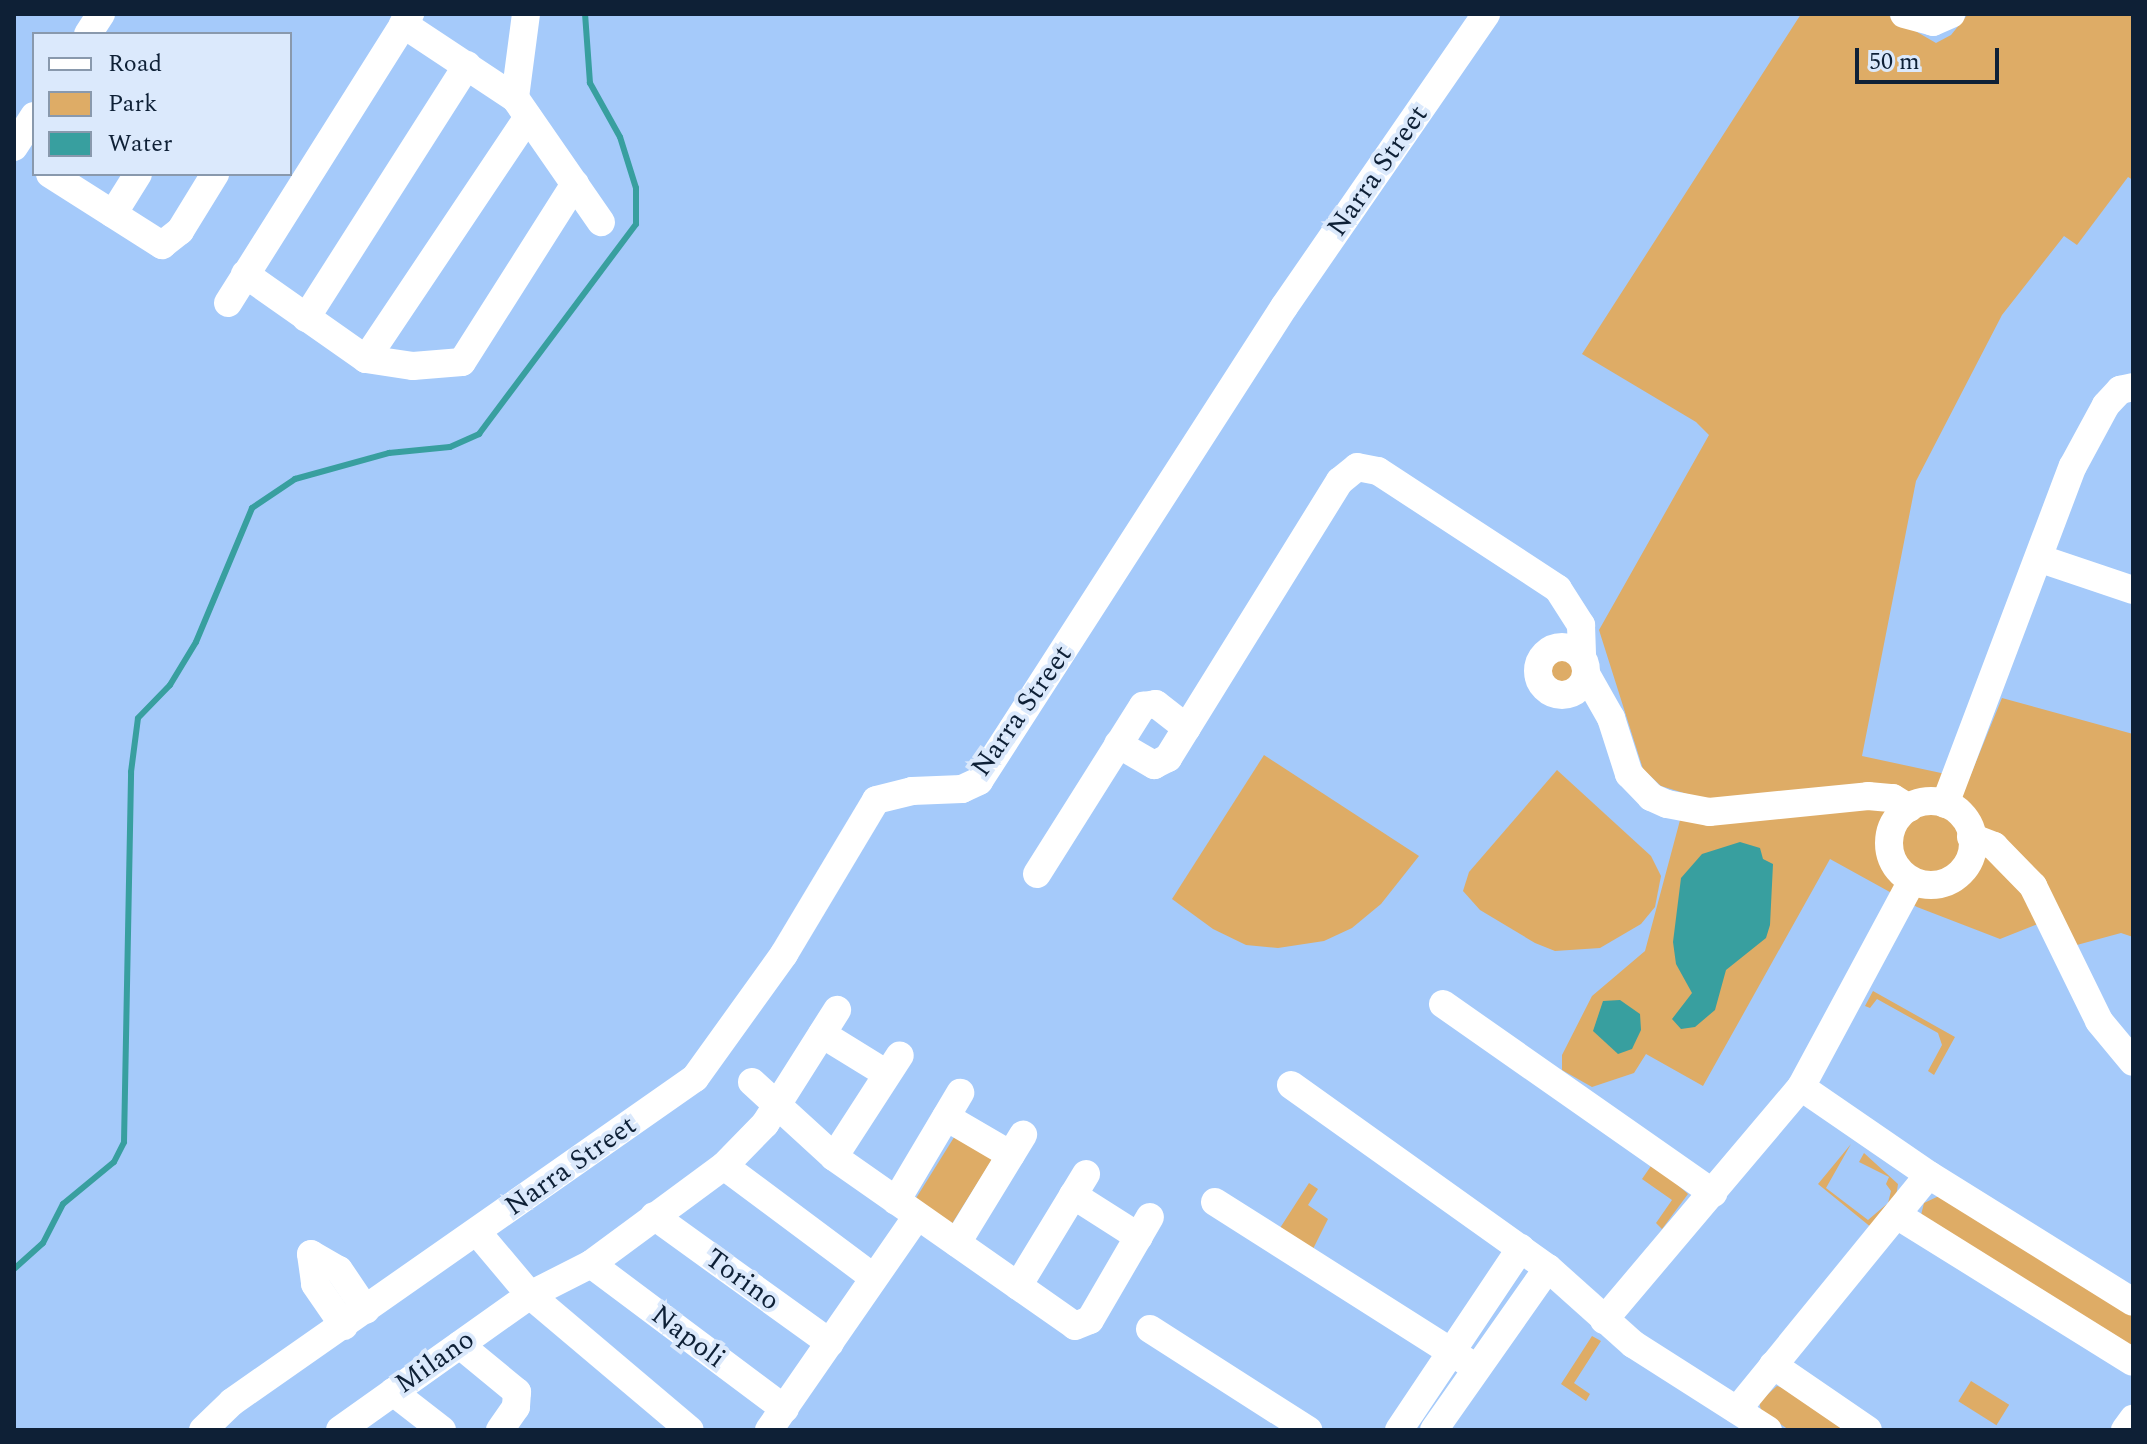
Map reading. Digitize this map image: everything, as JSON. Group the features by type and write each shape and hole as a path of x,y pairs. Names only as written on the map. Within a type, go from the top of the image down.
{"street":[{"path":"89,32 101,14"},
{"path":"366,359 522,108 526,14"},
{"name":"Narra Street","path":"203,1430 232,1402 695,1078 784,954 876,800 912,791 962,789 979,781 1284,307 1486,14"},
{"path":"1904,14 1933,22 1951,14"},
{"path":"228,303 407,19 522,108 601,222"},
{"path":"306,318 467,65"},
{"path":"32,119 14,149 32,162"},
{"path":"53,176 155,242 168,243 214,176"},
{"path":"113,214 137,176"},
{"path":"245,274 366,359 413,366 462,362 575,184"},
{"path":"1945,804 2041,559 2073,466 2106,405 2120,390 2133,387"},
{"path":"1118,744 1154,765 1168,758 1340,481 1357,467 1378,471 1558,589 1581,625 1584,665 1611,718 1629,774 1651,797 1667,804 1709,812 1868,796 1893,798 1909,808"},
{"path":"2041,559 2133,590"},
{"path":"1037,874 1118,744 1148,703 1187,728"},
{"path":"1931,801 1945,804 1964,819 1971,837 1970,857 1953,879 1925,885 1912,881 1901,873 1889,847 1895,820 1909,808 1931,801"},
{"path":"1971,837 1994,846 2033,886 2099,1021 2133,1062"},
{"path":"1604,1320 1801,1087 1912,881"},
{"path":"1443,1004 1713,1193"},
{"name":"Milano","path":"340,1430 530,1295 591,1264 724,1166 765,1124 837,1010"},
{"path":"822,1034 893,1065 834,1157"},
{"path":"752,1082 778,1102 834,1157 1018,1286 1081,1327 1145,1227 1079,1185 1018,1286"},
{"path":"1291,1085 1548,1268 1604,1320 1768,1430"},
{"path":"1801,1087 1929,1175 2133,1302"},
{"path":"777,1420 873,1277 953,1105 1017,1145 957,1243"},
{"path":"724,1166 873,1277"},
{"path":"1737,1410 1900,1217 1929,1175"},
{"path":"1215,1202 1477,1368"},
{"name":"Torino","path":"654,1216 830,1343"},
{"path":"1900,1217 2133,1362"},
{"path":"477,1232 530,1295 690,1430"},
{"path":"1399,1430 1521,1248"},
{"name":"Napoli","path":"591,1264 777,1420"},
{"path":"1434,1430 1548,1268"},
{"path":"1150,1329 1308,1430"},
{"path":"460,1345 519,1397 500,1430"},
{"path":"1773,1365 1868,1430"},
{"path":"393,1392 442,1430"},
{"path":"2125,1430 2133,1419"}],"green space":[{"path":"1801,14 1886,14 1936,43 1951,35 1968,14 2133,14 2133,180 2128,177 2077,245 2064,236 2002,315 1916,481 1862,756 1969,779 2002,698 2133,734 2133,937 2121,933 2051,952 2038,924 2000,939 1917,907 1830,859 1703,1086 1646,1054 1634,1073 1592,1087 1562,1070 1562,1055 1592,996 1645,951 1687,794 1661,786 1643,769 1599,630 1709,435 1696,422 1582,354"},
{"path":"1563,659 1574,666 1575,671 1568,682 1563,683 1552,676 1551,671 1558,660"},
{"path":"1264,755 1419,856 1381,904 1352,928 1324,941 1278,948 1246,945 1213,929 1172,899"},
{"path":"1557,770 1651,856 1661,876 1655,907 1641,924 1600,948 1555,951 1535,943 1480,910 1463,891 1469,872"},
{"path":"1873,991 1955,1037 1934,1075 1928,1071 1942,1045 1938,1033 1877,999 1870,1008 1865,1006"},
{"path":"958,1131 995,1154 951,1226 913,1202"},
{"path":"1851,1144 1826,1188 1868,1220 1888,1203 1891,1191 1886,1184 1889,1177 1859,1162 1864,1153 1898,1184 1896,1197 1872,1228 1818,1184"},
{"path":"1653,1163 1688,1194 1662,1229 1656,1223 1672,1200 1642,1179"},
{"path":"1309,1183 1318,1189 1308,1205 1328,1219 1313,1249 1280,1228"},
{"path":"1939,1196 2133,1316 2133,1352 1921,1215 1924,1203"},
{"path":"1592,1336 1601,1341 1574,1383 1590,1394 1586,1401 1561,1384"},
{"path":"1971,1381 2009,1405 1996,1425 1958,1401"},
{"path":"1777,1386 1848,1430 1789,1430 1761,1410 1759,1402"}],"water":[{"path":"1740,842 1760,848 1763,859 1773,864 1770,925 1766,938 1726,970 1715,1010 1695,1027 1681,1029 1672,1019 1692,993 1676,964 1673,942 1681,878 1702,854"},
{"path":"1620,1000 1640,1014 1641,1030 1632,1049 1618,1054 1593,1031 1603,1001"}],"waterway":[{"path":"14,1269 43,1243 63,1204 114,1162 124,1142 131,772 138,718 170,685 196,642 252,508 295,479 389,453 450,447 479,434 636,224 636,188 620,137 590,83 585,14"}]}
